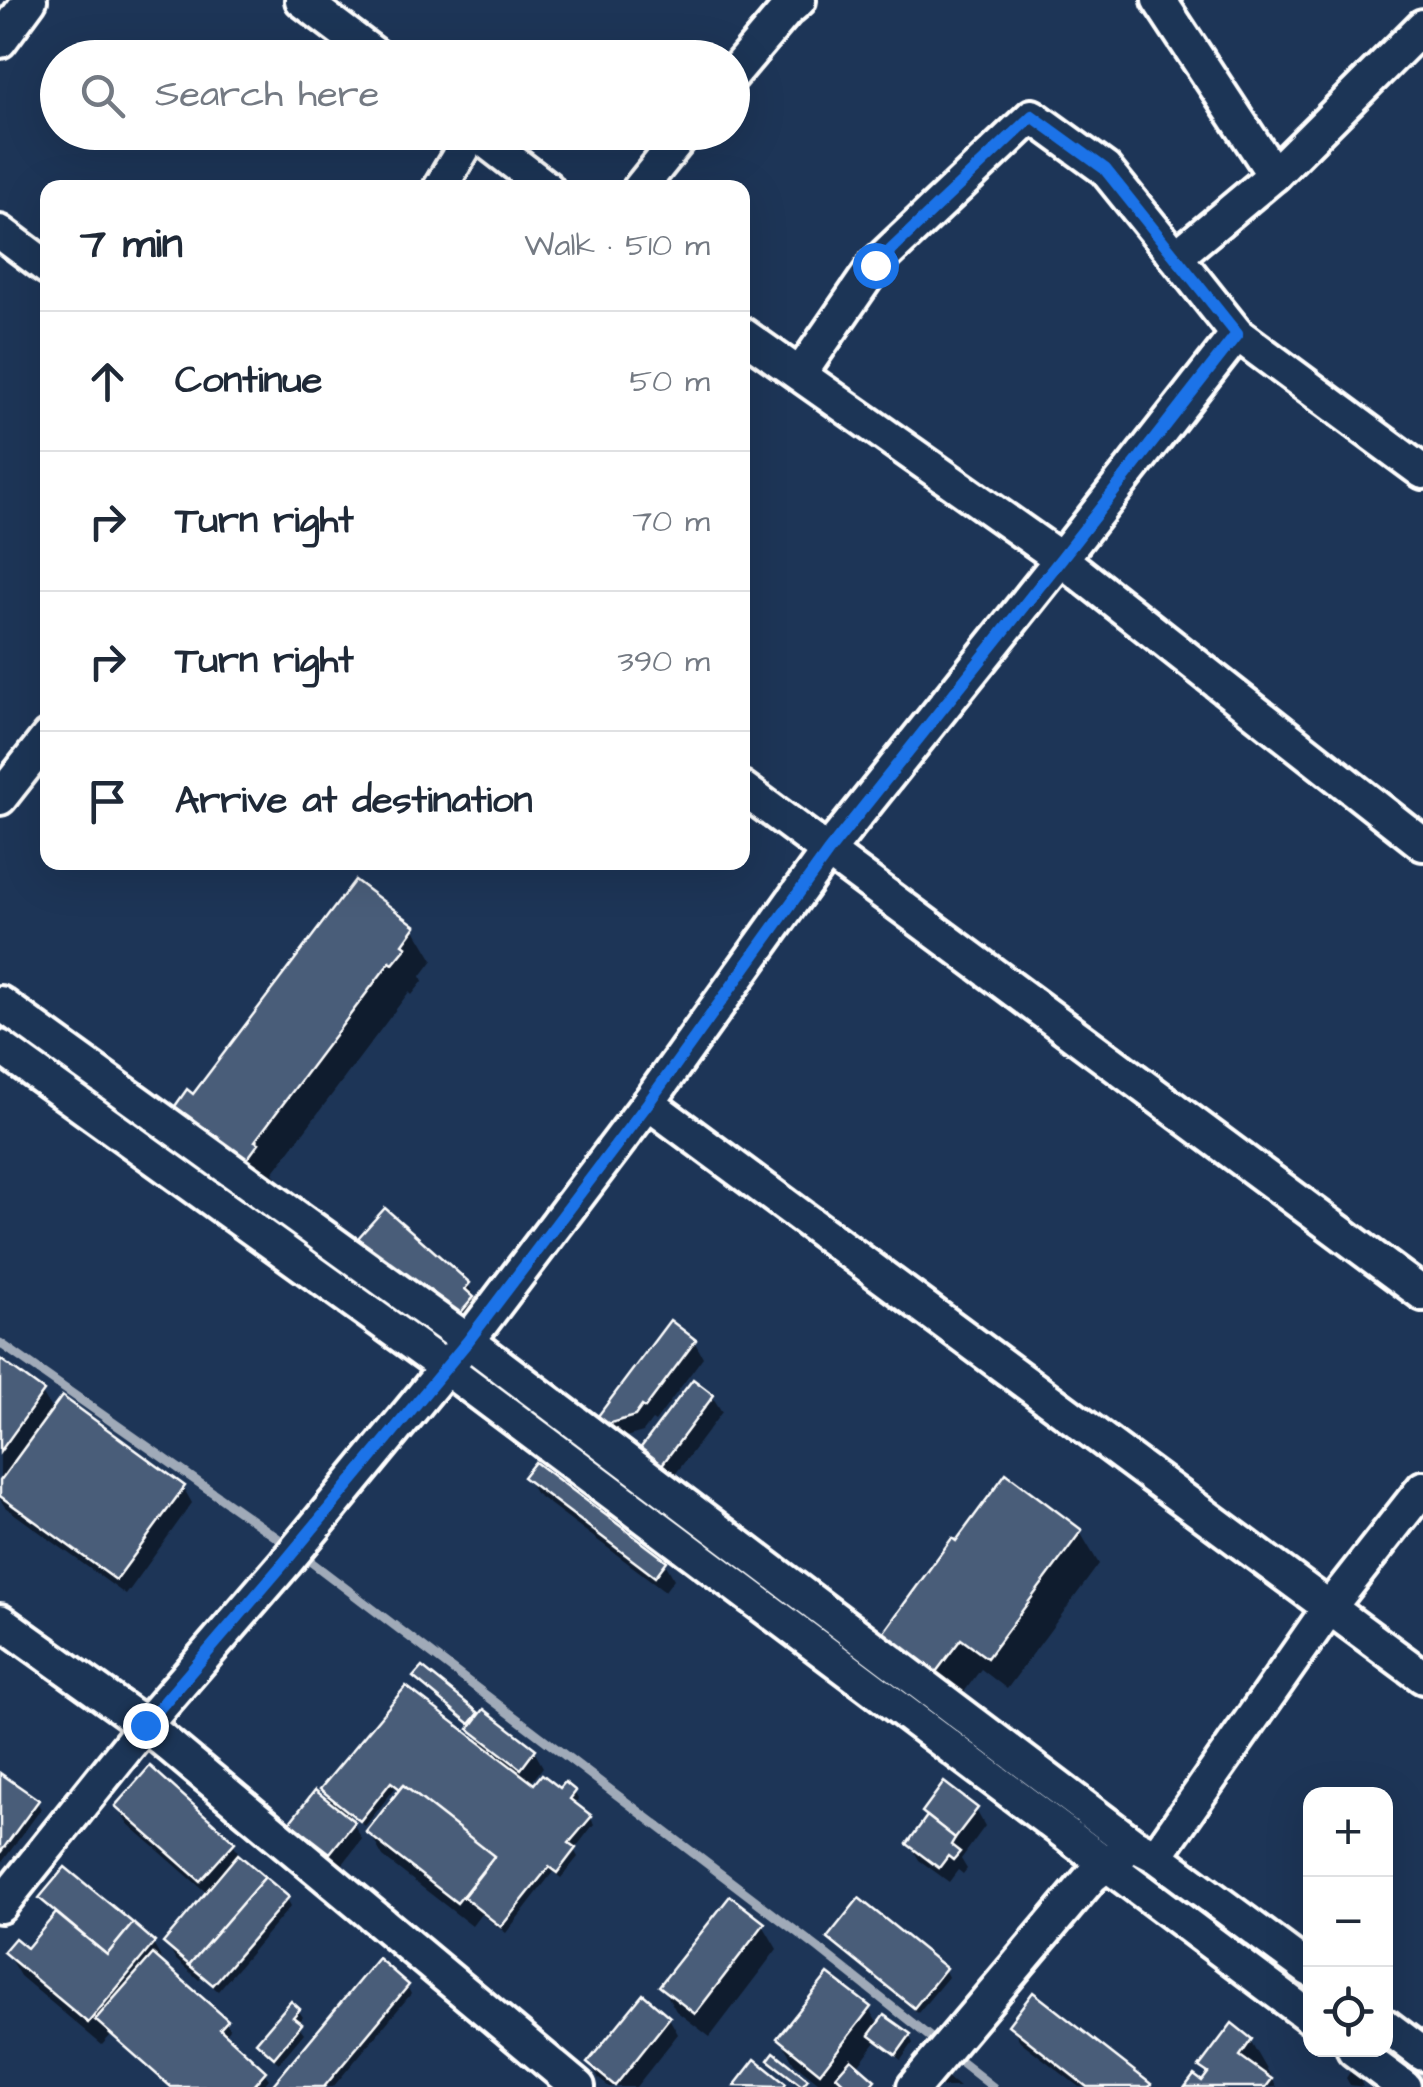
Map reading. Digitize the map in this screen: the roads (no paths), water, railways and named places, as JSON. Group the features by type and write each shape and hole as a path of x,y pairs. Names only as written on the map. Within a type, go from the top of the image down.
{"street":[{"path":"0,40 30,0"},
{"path":"750,54 799,0"},
{"path":"1159,0 1274,174"},
{"path":"307,1 356,40"},
{"path":"1176,257 1274,174 1423,26"},
{"path":"800,374 875,265 1032,116 1105,169 1237,334 1423,472"},
{"path":"445,180 463,150"},
{"path":"497,150 537,180"},
{"path":"646,180 671,150"},
{"path":"0,232 40,262"},
{"path":"0,1906 145,1725 468,1341 648,1103 828,852 1237,334"},
{"path":"750,340 1061,559 1423,844"},
{"path":"0,798 40,747"},
{"path":"750,794 1423,1294"},
{"path":"0,1003 468,1341 1132,1855 1303,2011"},
{"path":"0,1047 1132,1855 1305,1967"},
{"path":"648,1103 1423,1677"},
{"path":"914,2087 1092,1876 1132,1855 1423,1488"},
{"path":"0,1621 145,1725 578,2087"},
{"path":"1393,2031 1423,2054"},
{"path":"1363,2057 1404,2087"}],"waterway":[{"path":"42,1053 218,1184"},
{"path":"0,1343 289,1546"},
{"path":"302,1555 940,2045"},
{"path":"1218,1928 1303,1991"},
{"path":"952,2055 993,2087"},
{"path":"1392,2057 1423,2080"}]}
